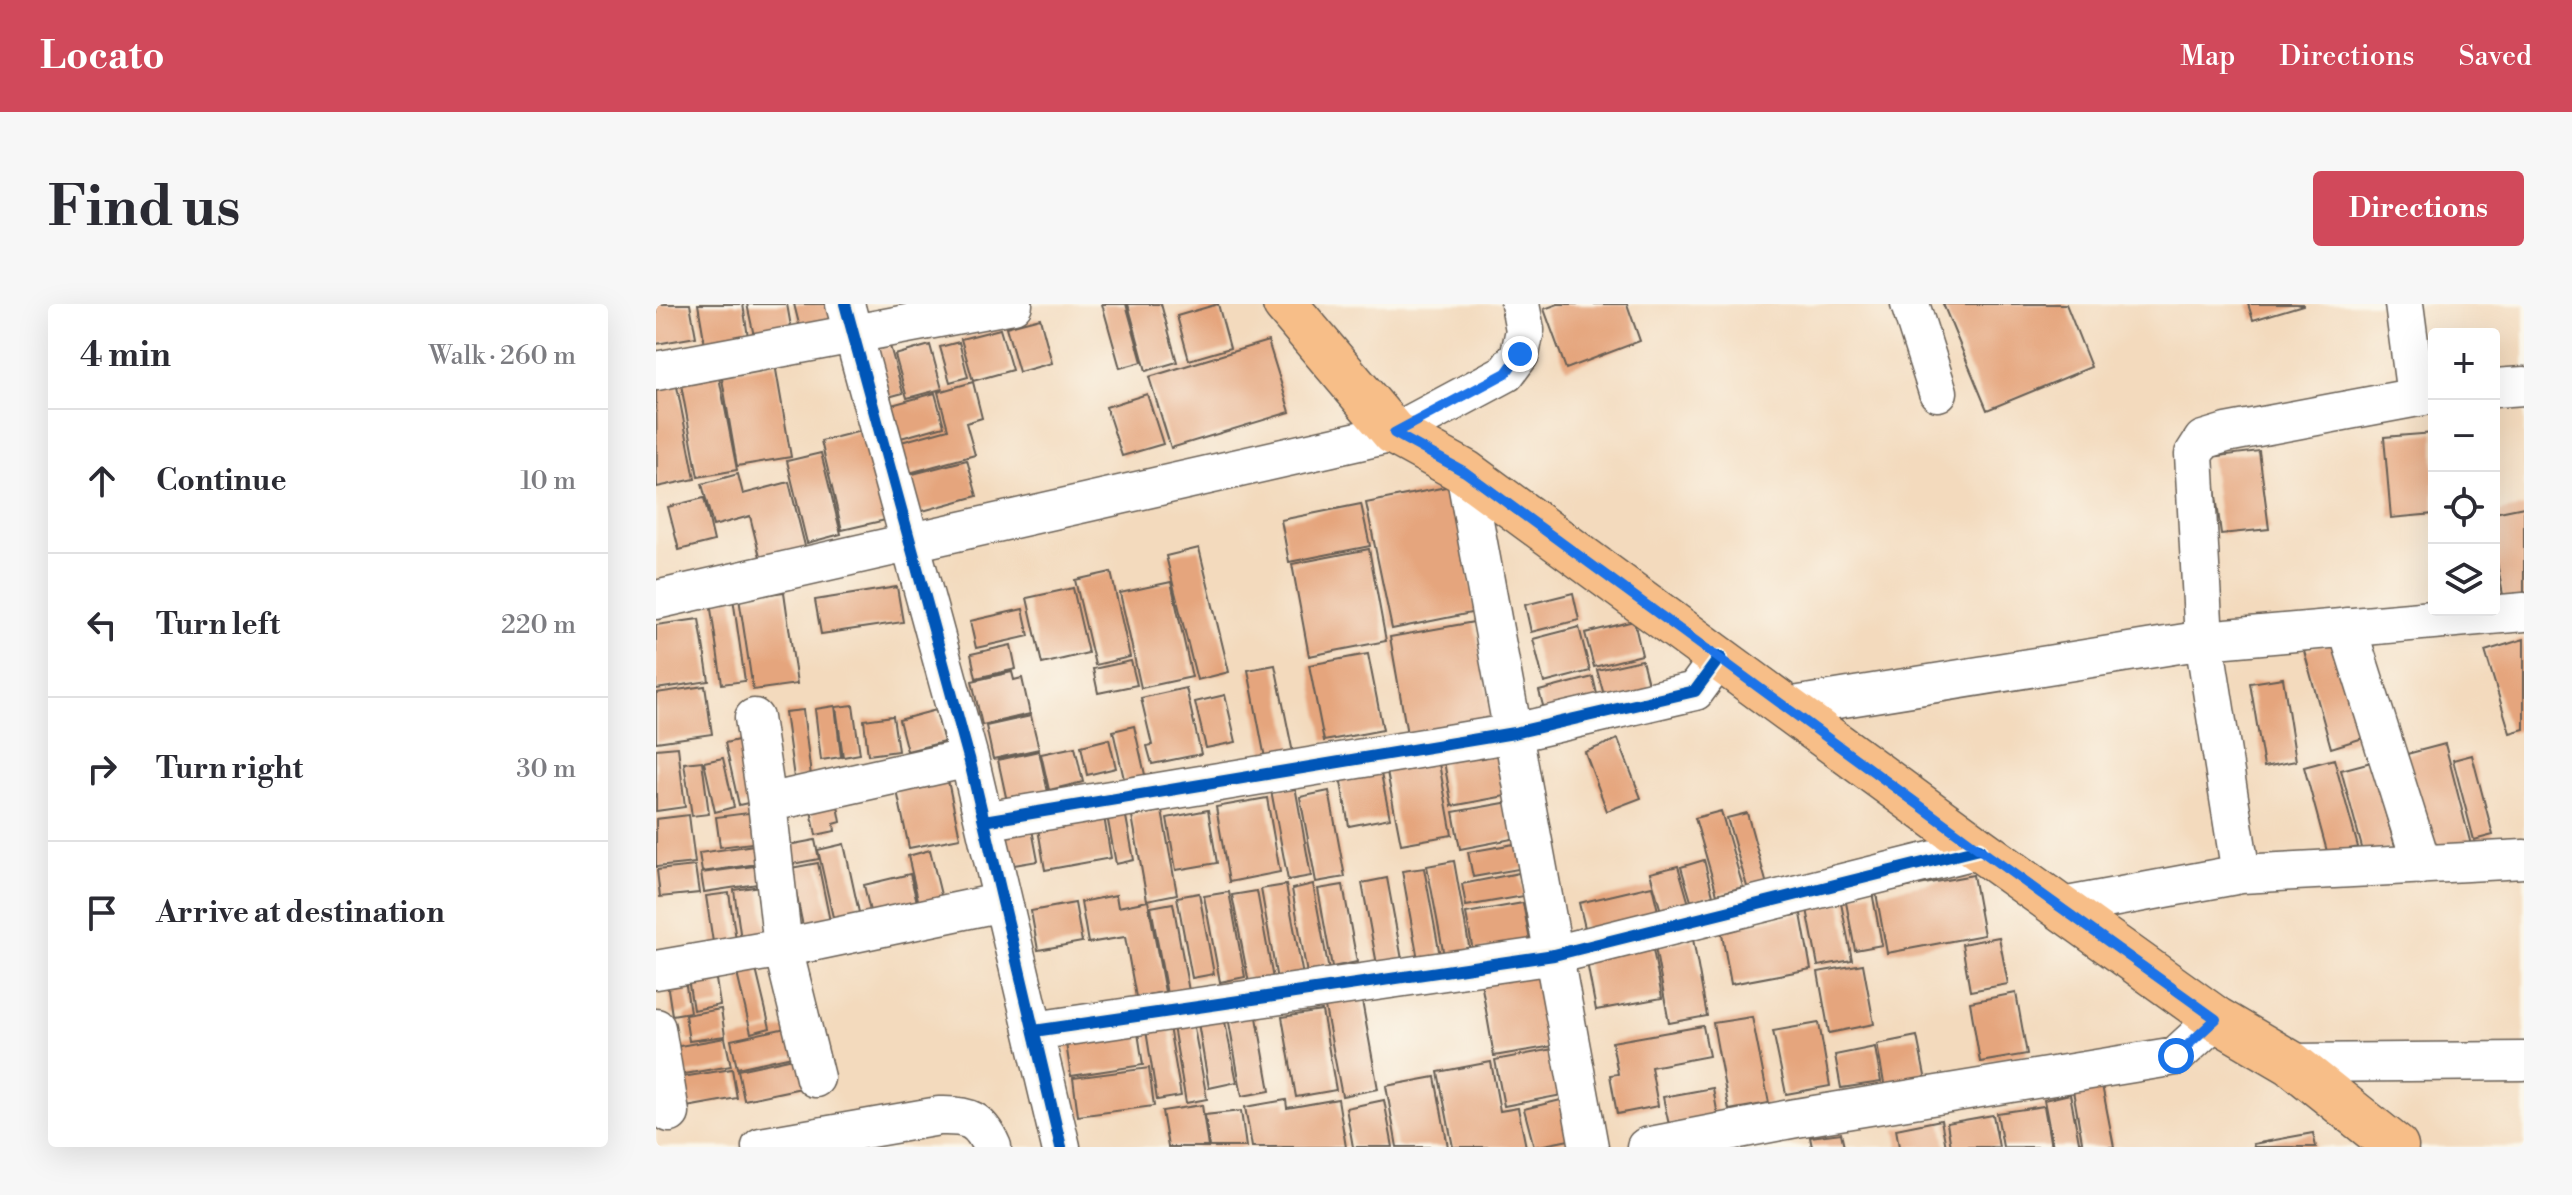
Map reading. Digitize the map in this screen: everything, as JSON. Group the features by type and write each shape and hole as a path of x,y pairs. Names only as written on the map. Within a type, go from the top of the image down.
{"main road":[{"path":"1285,304 1394,433 1465,472 2216,1019 2291,1063 2396,1147"}],"street":[{"path":"656,371 849,319 1013,304"},
{"path":"656,600 1394,433 1506,373 1520,354 1525,330 1520,304"},
{"path":"1910,304 1938,392"},
{"path":"2241,874 2204,640 2194,454 2203,440 2226,433 2425,395 2404,304"},
{"path":"849,319 969,758 1061,1147"},
{"path":"2500,388 2524,386"},
{"path":"1465,472 1589,1147"},
{"path":"1787,707 2204,640 2524,612"},
{"path":"2347,627 2422,865"},
{"path":"984,821 1514,733 1695,691 1720,657"},
{"path":"754,718 783,948 815,1078"},
{"path":"767,803 969,758"},
{"path":"1034,1031 1554,955 1979,849"},
{"path":"2062,907 2241,874 2524,859"},
{"path":"656,970 783,948 1003,902"},
{"path":"1646,1147 1796,1118 2176,1056 2216,1019"},
{"path":"656,1028 670,1113"},
{"path":"2291,1063 2524,1061"},
{"path":"761,1147 939,1116 962,1115 981,1126 992,1147"}],"building":[{"path":"656,304 690,304 696,337 656,344"},
{"path":"698,304 743,304 750,350 707,357"},
{"path":"747,304 787,304 793,338 756,345"},
{"path":"794,304 838,304 841,318 800,328"},
{"path":"1102,304 1126,304 1142,362 1120,368"},
{"path":"1128,304 1161,304 1177,362 1146,371"},
{"path":"1218,304 1230,348 1189,360 1177,316"},
{"path":"1558,304 1627,304 1640,341 1566,369 1544,309"},
{"path":"1943,304 2066,304 2091,367 1987,410"},
{"path":"2248,304 2303,304 2303,305 2253,320"},
{"path":"1040,318 1052,363 1019,372 1006,327"},
{"path":"1000,329 1012,370 973,381 961,339"},
{"path":"1268,341 1290,412 1171,448 1149,377"},
{"path":"959,342 968,377 950,382 940,347"},
{"path":"930,345 942,389 907,398 895,355"},
{"path":"890,346 903,393 881,399 867,352"},
{"path":"775,364 791,457 737,466 721,373"},
{"path":"674,371 695,479 657,487 656,375"},
{"path":"718,372 737,470 698,477 680,379"},
{"path":"973,382 982,418 966,423 975,455 902,475 894,444 948,429 938,392"},
{"path":"935,393 944,426 890,441 881,408"},
{"path":"1147,394 1163,444 1122,456 1106,407"},
{"path":"869,429 890,519 842,530 821,441"},
{"path":"2428,433 2428,515 2391,518 2384,437"},
{"path":"2259,451 2269,529 2221,534 2211,457"},
{"path":"821,453 841,534 807,543 787,461"},
{"path":"967,460 977,496 919,512 909,475"},
{"path":"738,474 743,494 789,482 806,550 761,561 750,516 713,526 702,484"},
{"path":"1451,486 1476,612 1392,629 1366,503"},
{"path":"704,498 714,541 679,550 668,507"},
{"path":"1361,504 1370,546 1289,562 1281,520"},
{"path":"2524,507 2524,602 2505,606 2500,579 2500,512"},
{"path":"1199,548 1229,672 1197,680 1166,556"},
{"path":"1369,549 1386,641 1309,656 1292,564"},
{"path":"1111,572 1130,657 1095,665 1075,580"},
{"path":"1171,582 1192,677 1141,688 1120,593"},
{"path":"897,587 903,622 821,634 815,600"},
{"path":"1073,588 1088,653 1042,664 1027,598"},
{"path":"784,592 797,684 753,690 739,598"},
{"path":"1573,593 1579,620 1531,632 1525,605"},
{"path":"733,598 745,681 722,684 710,602"},
{"path":"1023,609 1029,636 976,648 970,621"},
{"path":"699,619 709,681 656,689 656,625"},
{"path":"1634,621 1642,655 1594,667 1585,633"},
{"path":"1474,622 1493,719 1407,734 1390,637"},
{"path":"1579,627 1590,671 1544,683 1533,639"},
{"path":"2524,639 2524,729 2510,733 2485,651"},
{"path":"2336,642 2363,738 2331,748 2304,651"},
{"path":"1011,645 1016,669 976,678 971,654"},
{"path":"1368,654 1383,730 1324,741 1309,665"},
{"path":"1642,660 1650,692 1606,702 1597,670"},
{"path":"1131,661 1137,685 1098,693 1093,669"},
{"path":"1275,665 1293,753 1265,758 1248,670"},
{"path":"1012,672 1014,680 1022,678 1030,714 982,725 972,681"},
{"path":"1593,677 1600,707 1547,720 1539,691"},
{"path":"2283,678 2296,761 2264,767 2250,683"},
{"path":"705,686 712,734 656,742 656,693"},
{"path":"1186,688 1201,754 1152,764 1147,746 1152,745 1141,698"},
{"path":"1225,695 1236,742 1206,748 1195,702"},
{"path":"853,705 860,754 843,757 836,707"},
{"path":"835,706 841,757 821,760 815,709"},
{"path":"803,710 811,776 794,778 785,712"},
{"path":"936,710 944,742 907,751 899,720"},
{"path":"893,716 898,751 868,755 864,720"},
{"path":"1031,716 1039,749 993,759 986,726"},
{"path":"1134,726 1148,788 1127,792 1113,731"},
{"path":"747,738 761,800 739,805 725,743"},
{"path":"1109,739 1116,768 1087,775 1081,746"},
{"path":"1618,739 1641,798 1607,811 1585,752"},
{"path":"1507,744 1516,794 1452,806 1443,756"},
{"path":"2445,744 2471,845 2434,855 2407,754"},
{"path":"678,747 685,807 656,811 656,749"},
{"path":"1075,747 1083,782 1049,790 1041,754"},
{"path":"1039,751 1049,797 1008,806 998,760"},
{"path":"2472,755 2493,835 2474,840 2453,760"},
{"path":"723,758 734,807 715,812 704,762"},
{"path":"1438,758 1452,835 1401,844 1386,767"},
{"path":"1378,759 1390,818 1349,826 1338,766"},
{"path":"2334,759 2358,847 2328,855 2304,767"},
{"path":"702,761 709,814 692,816 684,763"},
{"path":"2371,762 2395,846 2364,855 2341,770"},
{"path":"947,776 960,838 909,848 896,786"},
{"path":"1295,786 1311,876 1288,880 1271,790"},
{"path":"1329,791 1345,877 1316,882 1300,797"},
{"path":"836,795 841,822 834,824 835,831 816,835 809,801"},
{"path":"1267,798 1280,872 1229,882 1216,807"},
{"path":"1510,802 1517,838 1460,849 1453,812"},
{"path":"1124,806 1134,860 1116,864 1106,810"},
{"path":"1208,810 1217,863 1176,870 1167,818"},
{"path":"1103,811 1111,858 1045,870 1037,823"},
{"path":"1162,811 1177,894 1147,900 1132,816"},
{"path":"1721,811 1743,887 1717,894 1695,818"},
{"path":"756,812 760,842 720,847 716,817"},
{"path":"1747,813 1767,885 1748,890 1727,818"},
{"path":"689,815 695,863 656,867 656,819"},
{"path":"1031,824 1038,861 1008,866 1001,829"},
{"path":"815,840 819,859 787,865 783,846"},
{"path":"1520,843 1524,868 1473,877 1468,852"},
{"path":"761,844 764,863 702,872 699,853"},
{"path":"844,844 860,917 834,922 818,850"},
{"path":"930,850 943,903 920,908 908,856"},
{"path":"1704,860 1713,895 1691,901 1681,867"},
{"path":"1454,861 1470,951 1444,956 1427,866"},
{"path":"818,863 831,926 804,931 791,868"},
{"path":"762,865 764,883 704,892 701,873"},
{"path":"695,866 699,893 660,897 657,870"},
{"path":"1678,866 1691,911 1663,918 1650,873"},
{"path":"1424,868 1441,961 1419,965 1402,871"},
{"path":"1519,873 1524,896 1466,906 1462,884"},
{"path":"910,874 920,914 873,925 864,885"},
{"path":"1973,875 1984,935 1887,953 1876,893"},
{"path":"1387,878 1403,965 1378,970 1362,883"},
{"path":"1313,884 1329,971 1307,974 1292,889"},
{"path":"1286,885 1303,976 1277,980 1261,889"},
{"path":"1343,885 1357,962 1332,967 1318,889"},
{"path":"760,886 768,943 742,947 734,890"},
{"path":"1652,886 1659,915 1586,932 1579,903"},
{"path":"1257,891 1273,979 1249,983 1232,895"},
{"path":"1229,892 1245,977 1220,982 1204,896"},
{"path":"1872,892 1882,945 1855,950 1845,897"},
{"path":"729,893 737,946 714,949 706,896"},
{"path":"1199,893 1214,974 1192,978 1177,897"},
{"path":"1116,895 1118,907 1148,901 1165,992 1136,997 1125,937 1088,943 1081,902"},
{"path":"1075,903 1082,942 1038,950 1031,911"},
{"path":"1173,903 1189,991 1167,994 1151,907"},
{"path":"1523,903 1530,941 1473,951 1466,913"},
{"path":"1841,903 1852,960 1818,966 1807,909"},
{"path":"1801,914 1811,969 1731,984 1721,929"},
{"path":"1999,937 2008,984 1970,991 1962,944"},
{"path":"1693,939 1707,1016 1669,1023 1655,947"},
{"path":"1652,944 1662,998 1596,1010 1586,957"},
{"path":"754,961 770,1028 751,1033 735,965"},
{"path":"1863,964 1874,1024 1829,1033 1818,972"},
{"path":"1538,966 1553,1046 1494,1056 1480,976"},
{"path":"714,967 720,1005 693,1010 687,972"},
{"path":"684,973 690,1012 672,1015 666,976"},
{"path":"1360,990 1378,1089 1342,1096 1323,997"},
{"path":"2016,993 2027,1054 1980,1062 1970,1002"},
{"path":"1255,1006 1270,1091 1242,1096 1227,1011"},
{"path":"721,1009 725,1036 689,1041 685,1015"},
{"path":"1322,1011 1336,1090 1296,1097 1282,1017"},
{"path":"1223,1012 1237,1082 1209,1088 1197,1017"},
{"path":"1752,1017 1769,1103 1729,1110 1713,1023"},
{"path":"1168,1021 1181,1096 1157,1100 1145,1024"},
{"path":"1193,1022 1207,1099 1186,1103 1173,1026"},
{"path":"1819,1023 1830,1086 1786,1094 1773,1031"},
{"path":"795,1026 801,1054 737,1068 731,1040"},
{"path":"1137,1026 1143,1065 1071,1076 1065,1037"},
{"path":"1703,1026 1709,1056 1651,1067 1658,1106 1617,1114 1610,1075 1618,1074 1612,1042"},
{"path":"1917,1036 1926,1081 1885,1089 1877,1044"},
{"path":"725,1038 731,1066 679,1075 674,1047"},
{"path":"1875,1047 1881,1082 1841,1088 1835,1055"},
{"path":"1553,1049 1562,1095 1504,1106 1495,1060"},
{"path":"798,1057 806,1087 744,1100 738,1070"},
{"path":"1491,1062 1500,1111 1518,1108 1526,1147 1453,1147 1438,1072"},
{"path":"1149,1068 1154,1106 1078,1116 1073,1078"},
{"path":"732,1069 737,1098 681,1108 676,1078"},
{"path":"1435,1077 1448,1147 1397,1147 1386,1086"},
{"path":"2101,1080 2114,1147 2083,1147 2072,1085"},
{"path":"1713,1088 1718,1116 1669,1125 1663,1097"},
{"path":"2070,1094 2080,1147 2053,1147 2044,1100"},
{"path":"1338,1099 1346,1147 1252,1147 1245,1107 1286,1100 1287,1108"},
{"path":"1565,1099 1574,1139 1534,1147 1524,1109"},
{"path":"1384,1100 1393,1147 1353,1147 1346,1108"},
{"path":"1202,1105 1208,1147 1168,1147 1162,1111"},
{"path":"2044,1106 2051,1147 2003,1147 1997,1113"},
{"path":"1241,1111 1246,1147 1209,1147 1205,1115"},
{"path":"1993,1115 1999,1147 1951,1147 1947,1123"},
{"path":"1941,1120 1946,1147 1899,1147 1896,1129"},
{"path":"1841,1133 1844,1147 1812,1147 1810,1137"},
{"path":"2313,1133 2316,1147 2254,1147 2253,1144"}],"cycle path":[{"path":"845,304 969,758 1061,1147"},
{"path":"984,821 1514,733 1695,691 1720,657"},
{"path":"1034,1031 1554,955 1979,849"}],"route":[{"path":"1520,354 1506,373 1394,433 1465,472 2216,1019 2176,1056"}]}
